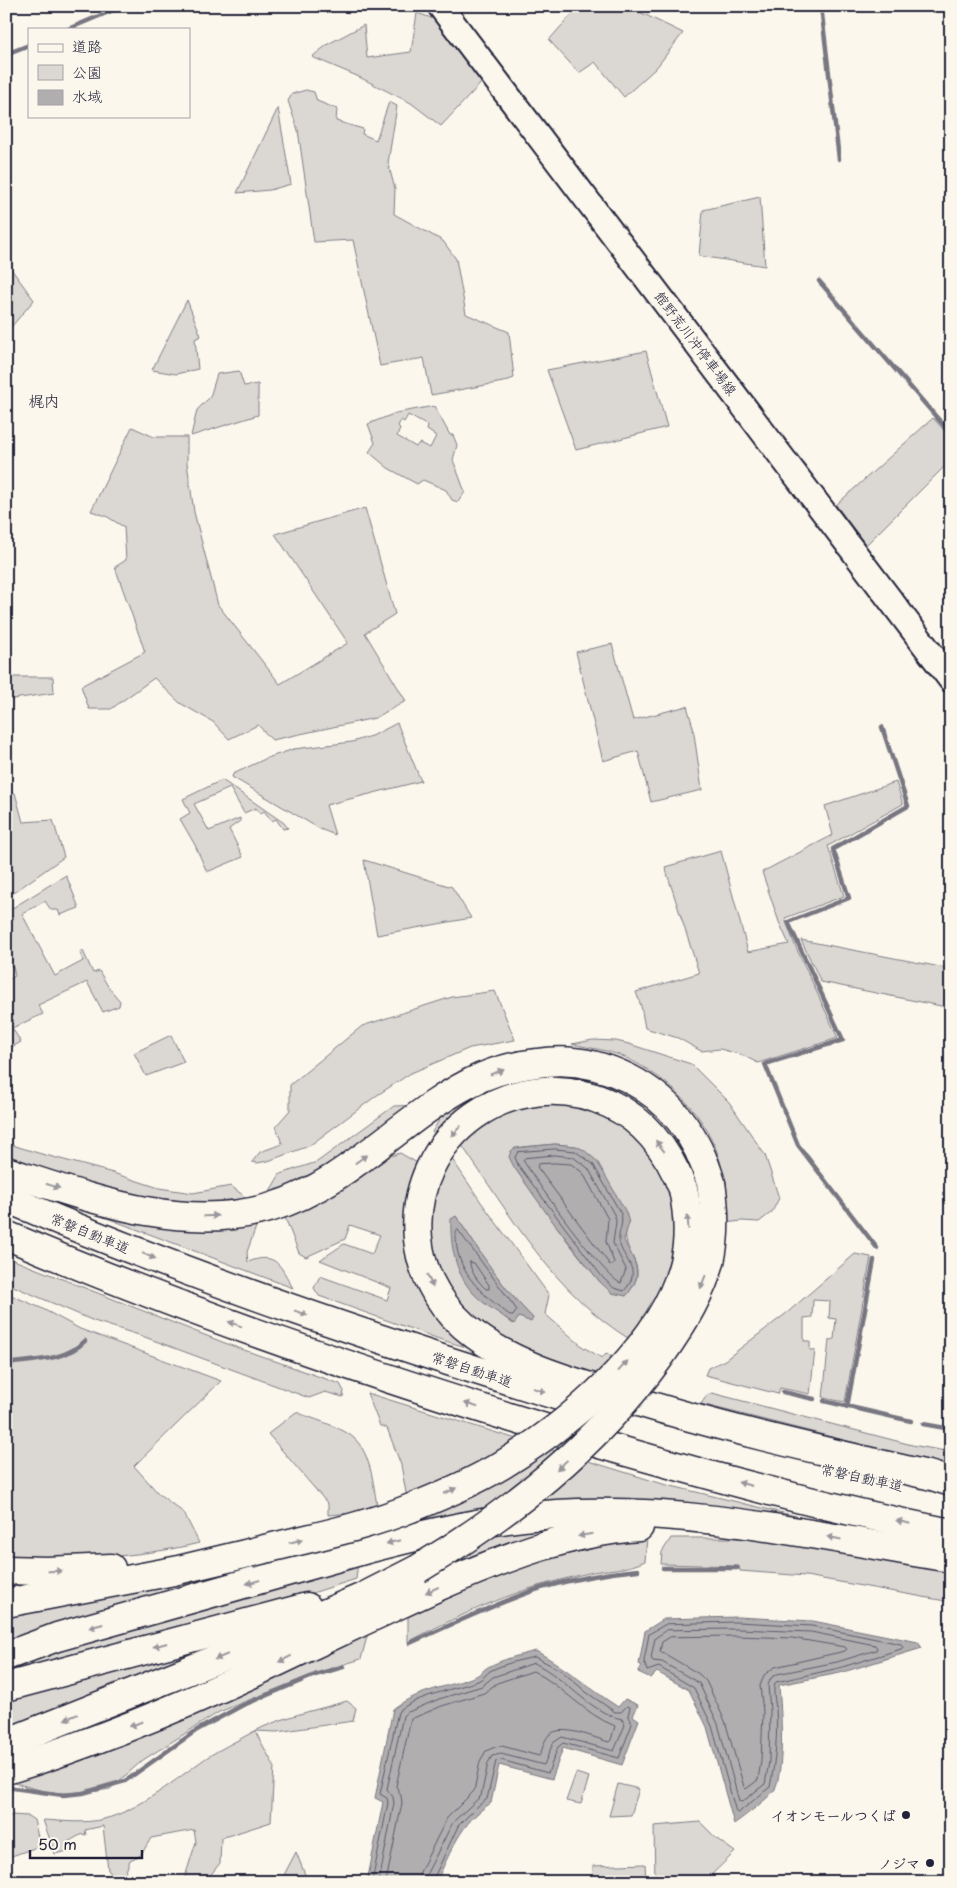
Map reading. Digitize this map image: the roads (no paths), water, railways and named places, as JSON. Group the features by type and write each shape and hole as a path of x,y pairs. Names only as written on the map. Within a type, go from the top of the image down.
{"highway":[{"path":"6,1171 86,1197 148,1211 180,1216 248,1212 272,1207 317,1188 363,1158 441,1100 482,1077 523,1065 563,1061 583,1063 602,1068 638,1084 675,1114 692,1137 705,1163 711,1183 715,1222 710,1260 705,1278 685,1319 650,1370 605,1422 548,1477 482,1529 418,1569 328,1606 242,1649 6,1743"},
{"path":"6,1603 219,1554 249,1553 388,1517 417,1506 501,1465 568,1418 602,1386 646,1338 677,1284 687,1247 687,1210 683,1188 671,1162 654,1138 642,1126 610,1104 569,1092 544,1091 524,1093 504,1099 469,1119 455,1131 443,1146 426,1176 421,1193 417,1230 424,1268 442,1304 458,1322 492,1347 532,1367 575,1382 646,1404 762,1437 951,1482"},
{"name":"常磐自動車道","path":"6,1198 172,1266 333,1324 458,1365 703,1438 826,1469 951,1496"},
{"path":"6,1235 188,1307 441,1396 567,1435 681,1467 808,1500 951,1533"},
{"path":"6,1656 57,1637 367,1549 420,1536 517,1518 595,1512 661,1515 738,1523 820,1535 951,1558"},
{"path":"6,1770 117,1732 185,1704 426,1592 536,1547 570,1538 624,1528 738,1523"},
{"path":"6,1570 91,1570 173,1566"},
{"path":"6,1687 328,1606"}],"main road":[{"name":"館野荒川沖停車場線","path":"440,6 951,680"}],"water":[{"path":"555,1144 576,1146 597,1161 626,1212 629,1223 624,1240 634,1262 637,1275 632,1288 626,1296 612,1293 600,1282 550,1218 509,1157 511,1151 515,1148"},
{"path":"456,1216 501,1282 533,1318 531,1322 519,1317 514,1324 482,1302 467,1285 458,1268 451,1239 451,1219"},
{"path":"738,1617 813,1621 918,1642 922,1648 840,1673 779,1685 781,1753 775,1789 763,1802 734,1824 707,1727 689,1690 657,1672 651,1678 638,1672 642,1666 639,1664 645,1631 664,1619"},
{"path":"536,1651 618,1707 625,1699 638,1705 633,1716 639,1720 622,1765 563,1748 552,1779 499,1765 491,1803 480,1811 464,1828 436,1882 367,1882 383,1802 375,1798 393,1709 412,1697 466,1680 500,1662"}],"waterway":[{"path":"70,28 123,6"},
{"path":"821,6 839,159"},
{"path":"6,54 28,45"},
{"path":"819,281 951,434"},
{"path":"877,1248 798,1145 765,1064 843,1040 788,922 849,898 833,849 908,806 882,727"},
{"path":"847,1407 874,1260"},
{"path":"6,1364 58,1356 77,1348 85,1341"},
{"path":"783,1392 814,1399"},
{"path":"824,1401 911,1421"},
{"path":"923,1424 951,1429"},
{"path":"663,1568 737,1568"},
{"path":"410,1643 491,1607 541,1588 589,1577 638,1570"},
{"path":"6,1787 63,1795 83,1793 125,1781 197,1730 241,1706 315,1675 343,1667"}],"place":[{"name":"イオンモールつくば","path":"906,1815"},
{"name":"ノジマ","path":"930,1863"}],"district":[{"name":"梶内","path":"44,400"}]}
